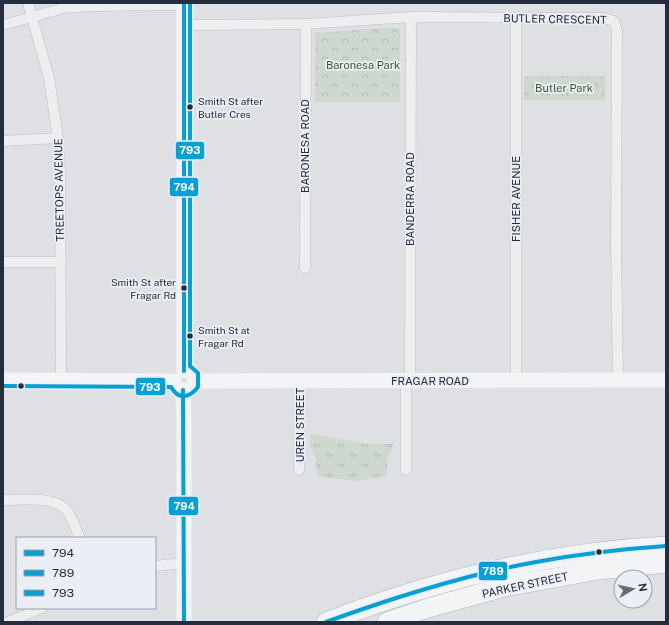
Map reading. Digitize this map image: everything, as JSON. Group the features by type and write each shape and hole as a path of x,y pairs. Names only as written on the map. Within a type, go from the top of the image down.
{"highway":[{"name":"PARKER STREET","path":"326,622 408,594 496,569 555,558 606,551 666,546"},
{"name":"PARKER STREET","path":"387,622 428,608 504,587 598,570 666,564"}],"street":[{"name":"TREETOPS AVENUE","path":"28,3 49,78 58,138 60,175 60,380"},
{"path":"3,25 32,16 72,7 184,4 184,622"},
{"name":"BUTLER CRESCENT","path":"184,25 306,24 411,17 604,18 614,21 617,27 616,252 618,380"},
{"name":"BANDERRA ROAD","path":"406,470 411,17"},
{"name":"FISHER AVENUE","path":"516,18 516,380"},
{"name":"BARONESA ROAD","path":"305,268 306,24"},
{"path":"3,141 58,138"},
{"path":"3,262 60,262"},
{"name":"FRAGAR ROAD","path":"3,380 666,380"},
{"name":"UREN STREET","path":"299,470 300,381"},
{"path":"3,500 45,500 55,502 67,511 80,537"},
{"path":"156,566 184,563"},
{"path":"8,622 40,609"}],"green space":[{"name":"Baronesa Park","path":"400,28 400,102 315,102 315,33"},
{"name":"Butler Park","path":"524,76 605,76 605,100 524,100"},
{"path":"310,434 368,444 394,444 387,461 387,476 355,481 317,476 316,461 310,445"}],"transit line":[{"name":"794","path":"184,3 184,371"},
{"name":"793","path":"3,386 171,387 181,396 188,395 195,391 198,387 198,373 190,366 190,3"},
{"name":"794","path":"183,390 184,622"},
{"name":"789","path":"326,622 456,580 509,567 584,554 666,546"}],"place":[{"name":"Smith St after Butler Cres","path":"190,107"},
{"name":"Smith St after Fragar Rd","path":"184,288"},
{"name":"Smith St at Fragar Rd","path":"190,336"}]}
